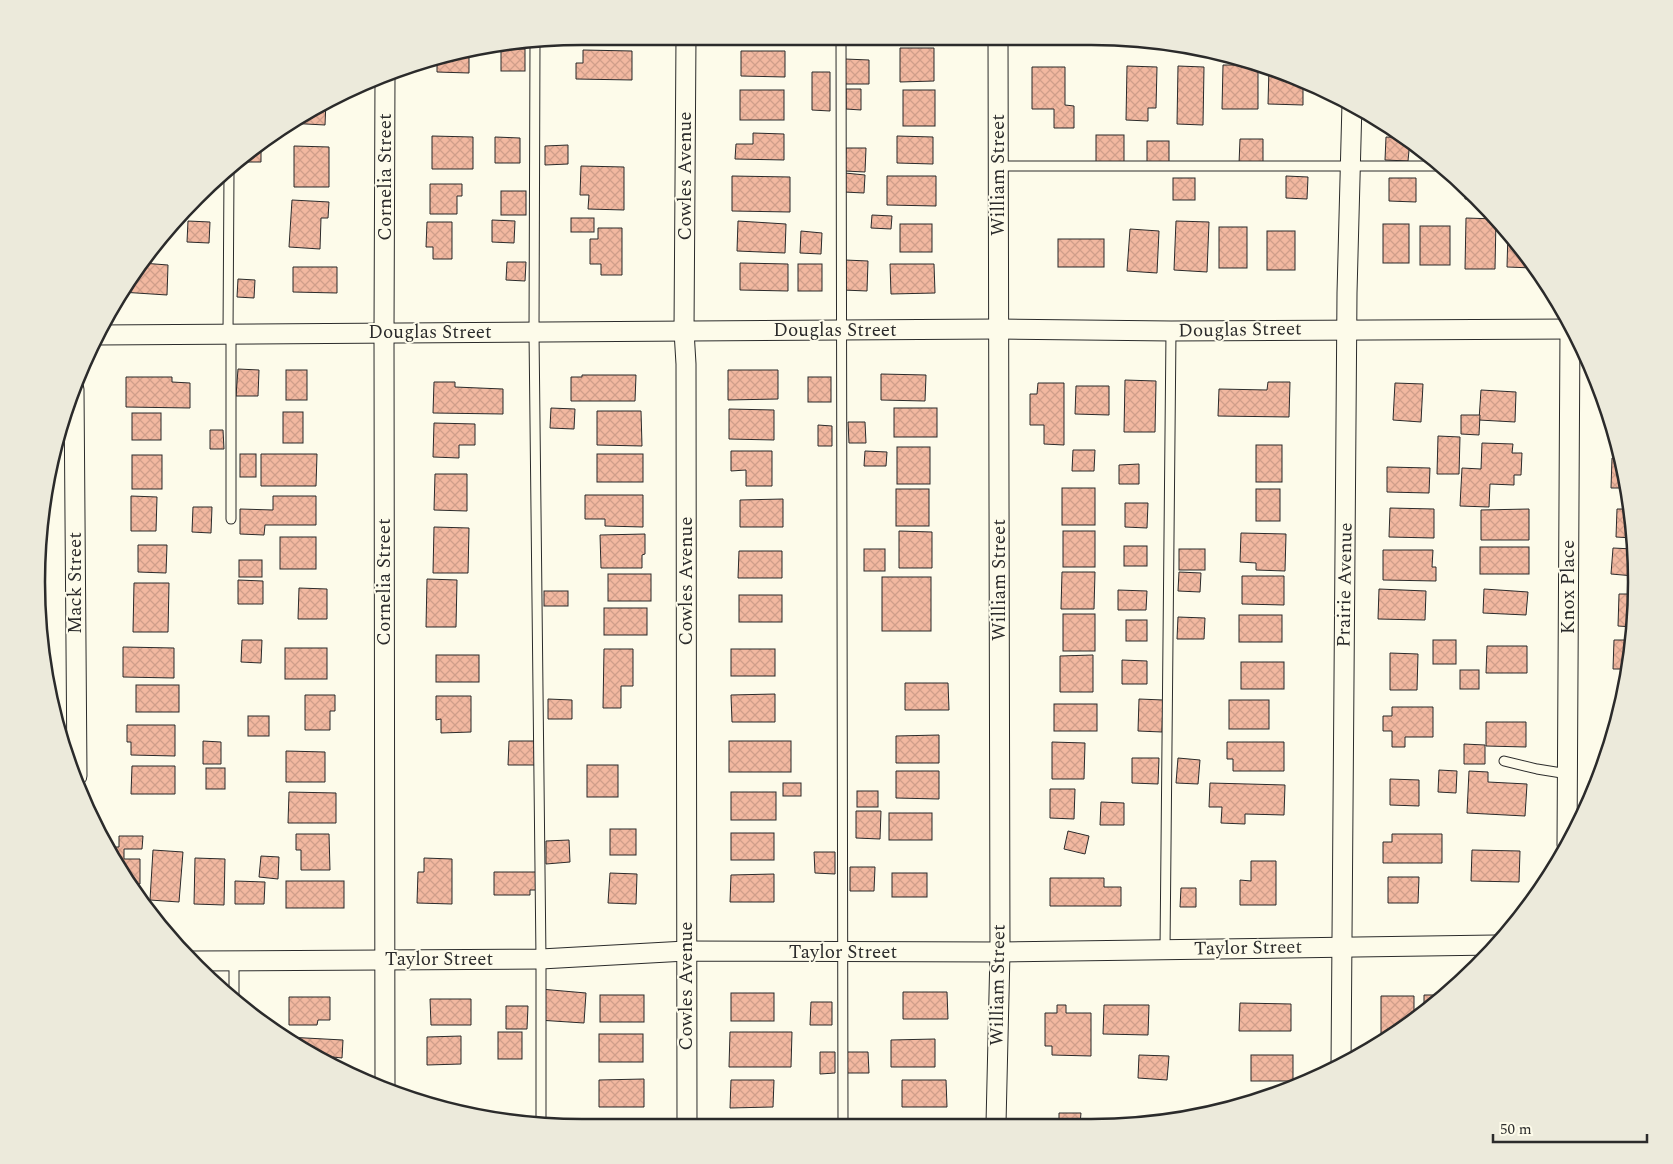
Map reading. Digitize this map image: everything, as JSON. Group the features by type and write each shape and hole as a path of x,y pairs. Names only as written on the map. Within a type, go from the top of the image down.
{"street":[{"name":"Cowles Avenue","path":"686,45 684,330 686,364 687,1119"},
{"name":"William Street","path":"996,1119 1000,952 998,45"},
{"name":"Cornelia Street","path":"385,82 385,1082"},
{"name":"Prairie Avenue","path":"1341,1057 1347,292 1352,113"},
{"name":"Douglas Street","path":"105,335 998,328 1171,331 1565,329"},
{"name":"Knox Place","path":"1567,831 1571,340"},
{"name":"Mack Street","path":"74,406 77,765"},
{"name":"Taylor Street","path":"201,961 541,959 686,951 1000,952 1487,945"}],"lane":[{"path":"841,45 843,1119"},
{"path":"535,47 534,332 541,1117"},
{"path":"998,166 1430,166"},
{"path":"229,177 231,519"},
{"path":"1165,950 1171,331"},
{"path":"1504,761 1568,774"},
{"path":"234,960 234,991"}],"building":[{"path":"900,48 934,48 934,81 900,82"},
{"path":"525,49 525,71 501,71 501,52"},
{"path":"583,50 632,51 632,80 576,79 576,63 583,63"},
{"path":"741,51 785,51 785,77 741,76"},
{"path":"469,57 469,73 437,72 437,65"},
{"path":"845,59 869,60 869,84 845,84"},
{"path":"1223,65 1237,65 1258,71 1258,109 1222,109"},
{"path":"1127,66 1157,67 1156,108 1148,108 1148,121 1126,120"},
{"path":"1178,66 1204,67 1203,125 1177,124"},
{"path":"1032,67 1065,67 1065,105 1074,106 1074,128 1054,128 1054,109 1032,109"},
{"path":"812,72 830,72 830,111 812,110"},
{"path":"1269,75 1303,89 1303,105 1268,104"},
{"path":"846,89 861,89 861,110 846,109"},
{"path":"740,90 784,90 784,120 740,120"},
{"path":"903,90 935,90 935,126 903,126"},
{"path":"326,110 325,125 303,124"},
{"path":"753,133 784,134 784,160 735,159 736,144 753,144"},
{"path":"1096,135 1124,135 1124,163 1096,163"},
{"path":"432,136 473,137 473,169 432,169"},
{"path":"897,136 933,137 933,164 897,163"},
{"path":"495,137 520,138 520,163 495,163"},
{"path":"1386,137 1391,137 1409,150 1408,161 1385,160"},
{"path":"1240,139 1263,139 1263,164 1239,164"},
{"path":"1147,141 1169,141 1169,163 1147,163"},
{"path":"568,145 568,164 545,165 545,146"},
{"path":"294,146 329,147 329,187 294,187"},
{"path":"846,148 866,148 865,172 845,171"},
{"path":"261,152 261,162 248,162"},
{"path":"581,166 624,167 624,210 588,209 589,195 580,195"},
{"path":"845,173 865,175 864,193 844,192"},
{"path":"732,176 790,177 790,212 732,211"},
{"path":"887,176 936,176 936,206 887,205"},
{"path":"1286,176 1308,177 1307,199 1286,198"},
{"path":"1173,178 1195,178 1195,200 1173,200"},
{"path":"1389,178 1416,178 1416,202 1389,201"},
{"path":"430,184 462,184 462,196 457,196 457,214 430,214"},
{"path":"501,191 526,191 526,215 501,215"},
{"path":"292,200 329,202 328,218 321,218 320,249 289,247"},
{"path":"872,215 892,216 891,229 871,228"},
{"path":"571,218 594,218 594,232 571,232"},
{"path":"1466,218 1486,219 1496,229 1495,269 1465,269"},
{"path":"492,220 515,221 514,243 492,242"},
{"path":"188,221 210,222 209,243 187,242"},
{"path":"738,221 786,224 785,253 737,251"},
{"path":"1176,221 1209,222 1207,272 1174,270"},
{"path":"427,222 452,222 452,259 433,259 433,247 426,247"},
{"path":"900,224 932,224 932,252 900,252"},
{"path":"1383,224 1409,224 1409,263 1383,263"},
{"path":"1420,226 1450,226 1450,265 1420,265"},
{"path":"1219,227 1247,227 1247,268 1219,268"},
{"path":"598,228 622,228 622,275 601,275 601,264 590,264 590,239 598,239"},
{"path":"1130,229 1159,231 1157,273 1127,271"},
{"path":"801,231 822,233 821,254 800,253"},
{"path":"1267,231 1295,231 1295,270 1267,270"},
{"path":"1058,239 1104,239 1104,267 1058,267"},
{"path":"1508,244 1526,268 1507,267"},
{"path":"845,260 868,261 867,291 843,290"},
{"path":"507,262 526,262 525,281 506,280"},
{"path":"740,263 788,264 788,291 740,290"},
{"path":"150,264 168,265 167,295 130,293"},
{"path":"798,264 822,264 822,291 798,291"},
{"path":"890,264 934,264 935,293 891,294"},
{"path":"293,267 337,267 337,293 293,292"},
{"path":"238,279 255,280 254,298 237,297"},
{"path":"238,369 259,370 258,396 236,396"},
{"path":"286,370 307,370 307,400 286,400"},
{"path":"728,370 778,370 778,399 728,400"},
{"path":"881,374 926,375 925,401 881,400"},
{"path":"582,375 636,375 635,401 571,401 571,377 582,377"},
{"path":"126,377 172,377 172,382 190,383 190,408 126,407"},
{"path":"808,377 831,377 831,402 808,402"},
{"path":"1125,380 1156,381 1155,432 1124,432"},
{"path":"434,382 455,382 455,387 503,389 503,414 433,413"},
{"path":"1268,382 1290,382 1289,417 1218,416 1219,389 1267,390"},
{"path":"1038,383 1064,383 1064,445 1044,444 1044,425 1030,425 1030,394 1037,394"},
{"path":"1395,383 1423,384 1421,422 1393,420"},
{"path":"1076,386 1109,386 1109,415 1075,414"},
{"path":"1481,390 1516,392 1515,422 1479,420"},
{"path":"551,408 575,409 574,429 550,428"},
{"path":"894,408 937,408 937,437 894,437"},
{"path":"729,409 774,410 774,440 729,439"},
{"path":"597,411 641,411 642,446 597,445"},
{"path":"283,412 303,412 303,443 283,443"},
{"path":"132,413 161,413 161,440 132,440"},
{"path":"1461,415 1480,415 1479,435 1461,434"},
{"path":"848,422 865,422 866,443 849,443"},
{"path":"434,423 475,424 475,445 459,445 459,458 433,457"},
{"path":"818,425 832,426 832,446 818,446"},
{"path":"210,430 223,430 224,449 210,449"},
{"path":"1438,436 1460,437 1459,474 1437,474"},
{"path":"1482,443 1513,444 1512,453 1522,453 1521,475 1514,475 1514,485 1490,484 1489,507 1460,506 1462,468 1481,469"},
{"path":"1256,445 1282,445 1282,482 1256,482"},
{"path":"897,447 930,447 930,484 897,484"},
{"path":"1073,450 1095,450 1094,471 1072,471"},
{"path":"731,451 772,451 772,486 746,486 746,470 731,471"},
{"path":"865,451 887,452 886,466 864,466"},
{"path":"240,454 256,454 256,477 240,477"},
{"path":"261,454 317,454 316,486 261,486"},
{"path":"597,454 643,454 643,482 597,482"},
{"path":"132,455 162,455 162,489 132,489"},
{"path":"1612,458 1614,458 1620,488 1611,488"},
{"path":"1139,464 1139,484 1119,484 1119,465"},
{"path":"1387,467 1430,468 1429,493 1387,492"},
{"path":"435,474 467,474 467,511 434,510"},
{"path":"1062,488 1095,488 1095,525 1062,525"},
{"path":"896,489 929,489 929,526 896,526"},
{"path":"1256,489 1280,489 1280,521 1256,521"},
{"path":"585,495 643,495 643,527 605,526 605,519 585,519"},
{"path":"131,496 157,497 156,531 131,531"},
{"path":"273,496 316,496 316,525 265,525 264,535 240,534 240,509 273,510"},
{"path":"783,499 783,527 740,527 740,500"},
{"path":"1125,503 1148,503 1147,528 1125,527"},
{"path":"193,507 212,507 211,533 192,532"},
{"path":"1390,508 1434,509 1434,538 1389,537"},
{"path":"1529,509 1529,540 1481,540 1481,510"},
{"path":"1617,509 1623,509 1626,538 1616,537"},
{"path":"434,527 469,528 468,573 433,573"},
{"path":"899,531 932,532 932,568 899,568"},
{"path":"1063,531 1095,531 1095,567 1063,567"},
{"path":"1241,533 1286,534 1285,571 1256,570 1256,563 1240,562"},
{"path":"645,534 645,554 642,555 642,568 601,568 600,535"},
{"path":"280,537 316,537 316,569 280,569"},
{"path":"138,545 167,545 166,573 138,572"},
{"path":"1124,546 1147,546 1147,566 1124,566"},
{"path":"1480,547 1529,547 1529,574 1480,574"},
{"path":"1613,548 1627,549 1628,575 1611,574"},
{"path":"864,549 885,549 885,571 864,571"},
{"path":"1179,549 1205,549 1205,570 1179,570"},
{"path":"1383,550 1433,550 1432,567 1436,567 1436,581 1383,580"},
{"path":"739,551 782,551 782,578 738,578"},
{"path":"239,560 262,560 262,577 239,577"},
{"path":"1062,572 1095,572 1094,609 1061,609"},
{"path":"1179,572 1201,573 1200,592 1178,591"},
{"path":"608,574 651,574 651,601 608,601"},
{"path":"1242,576 1284,576 1284,605 1242,604"},
{"path":"882,577 931,577 931,631 882,631"},
{"path":"427,579 457,580 456,627 426,627"},
{"path":"238,580 263,581 263,604 238,604"},
{"path":"134,583 169,583 168,632 133,632"},
{"path":"299,588 327,589 327,619 298,619"},
{"path":"1379,589 1426,591 1425,620 1378,619"},
{"path":"1484,589 1528,592 1526,615 1483,613"},
{"path":"1118,590 1147,591 1146,610 1118,610"},
{"path":"544,591 568,591 568,606 544,606"},
{"path":"1619,594 1628,594 1626,626 1618,626"},
{"path":"739,595 782,595 782,622 739,622"},
{"path":"604,608 647,608 647,635 604,635"},
{"path":"1063,614 1095,614 1095,651 1063,651"},
{"path":"1239,615 1282,615 1282,642 1239,642"},
{"path":"1178,617 1205,618 1204,639 1177,639"},
{"path":"1126,620 1147,620 1147,641 1126,641"},
{"path":"242,640 262,640 261,663 241,662"},
{"path":"1433,640 1456,640 1456,664 1433,664"},
{"path":"1614,640 1624,640 1621,669 1613,669"},
{"path":"1487,646 1527,646 1527,673 1486,673"},
{"path":"123,647 174,648 174,678 123,677"},
{"path":"285,648 327,648 327,679 285,679"},
{"path":"604,649 633,649 633,686 621,686 621,708 603,708"},
{"path":"731,649 775,649 775,676 731,676"},
{"path":"1390,653 1418,654 1417,690 1390,690"},
{"path":"436,655 479,655 479,682 436,682"},
{"path":"1093,655 1093,692 1060,692 1060,656"},
{"path":"1122,660 1147,661 1147,684 1122,684"},
{"path":"1241,662 1284,662 1284,689 1241,689"},
{"path":"1460,670 1479,670 1479,689 1460,689"},
{"path":"905,683 948,683 949,710 905,710"},
{"path":"136,685 179,685 179,712 136,712"},
{"path":"775,694 775,722 732,722 731,695"},
{"path":"305,695 335,695 335,711 330,711 330,730 305,730"},
{"path":"436,696 471,696 471,732 441,733 441,719 436,720"},
{"path":"548,699 572,700 572,719 548,719"},
{"path":"1139,699 1163,700 1162,732 1138,731"},
{"path":"1229,700 1269,700 1269,729 1229,729"},
{"path":"1054,704 1097,704 1097,731 1054,731"},
{"path":"1392,707 1433,707 1433,737 1405,737 1405,747 1392,747 1392,731 1383,731 1383,716 1392,716"},
{"path":"248,716 269,716 269,736 248,736"},
{"path":"1486,722 1526,722 1526,747 1486,746"},
{"path":"127,725 175,725 175,756 131,755 131,742 127,742"},
{"path":"939,735 939,763 896,763 896,736"},
{"path":"203,741 221,742 221,764 203,764"},
{"path":"509,741 536,741 535,765 508,765"},
{"path":"729,741 791,741 791,772 729,772"},
{"path":"1052,742 1085,743 1084,779 1052,779"},
{"path":"1227,742 1284,742 1284,771 1233,771 1233,759 1227,759"},
{"path":"1464,744 1485,745 1485,764 1464,764"},
{"path":"286,751 325,752 325,782 286,782"},
{"path":"1132,758 1159,758 1158,784 1132,783"},
{"path":"1178,758 1200,760 1198,784 1176,783"},
{"path":"587,765 618,765 618,797 587,797"},
{"path":"132,766 175,766 175,794 131,794"},
{"path":"206,768 225,768 225,789 206,789"},
{"path":"1439,770 1457,771 1456,793 1438,792"},
{"path":"896,771 939,771 939,799 896,798"},
{"path":"1469,771 1488,772 1488,782 1527,784 1525,816 1467,813"},
{"path":"1390,779 1419,780 1419,806 1390,805"},
{"path":"783,783 801,783 801,796 783,796"},
{"path":"1210,783 1285,785 1284,815 1245,814 1245,824 1221,823 1222,807 1209,807"},
{"path":"1050,789 1075,789 1074,819 1050,818"},
{"path":"857,791 878,791 878,807 857,807"},
{"path":"289,792 336,793 336,823 288,823"},
{"path":"731,792 776,792 776,820 731,820"},
{"path":"1101,802 1124,803 1124,825 1100,825"},
{"path":"856,811 881,811 880,839 856,838"},
{"path":"889,813 932,813 932,840 889,840"},
{"path":"610,829 636,829 636,855 610,855"},
{"path":"1068,831 1089,836 1085,854 1064,849"},
{"path":"731,833 774,833 774,860 731,860"},
{"path":"296,834 329,834 330,870 301,870 301,850 296,850"},
{"path":"1392,834 1442,834 1442,863 1383,863 1383,842 1392,842"},
{"path":"119,836 143,836 142,849 124,849 124,859 140,859 140,884 115,847 119,847"},
{"path":"569,840 570,862 546,864 546,841"},
{"path":"153,850 183,852 179,902 150,900"},
{"path":"1472,850 1520,851 1519,882 1471,881"},
{"path":"814,852 835,852 835,874 815,873"},
{"path":"261,856 279,857 278,879 259,877"},
{"path":"195,858 225,859 224,905 194,904"},
{"path":"424,858 452,859 452,904 417,903 418,872 424,872"},
{"path":"1251,861 1276,861 1276,905 1240,905 1240,880 1251,881"},
{"path":"850,867 875,867 874,891 850,891"},
{"path":"494,872 541,872 541,890 530,890 530,895 494,895"},
{"path":"610,873 637,874 636,904 608,903"},
{"path":"892,873 927,873 927,897 892,897"},
{"path":"774,874 774,902 730,902 731,875"},
{"path":"1388,877 1419,877 1418,903 1388,903"},
{"path":"1050,878 1104,878 1104,887 1121,887 1121,906 1050,906"},
{"path":"235,881 265,882 264,904 235,904"},
{"path":"286,881 344,881 344,908 286,908"},
{"path":"1181,888 1196,888 1196,907 1180,907"},
{"path":"540,989 586,993 584,1023 538,1020"},
{"path":"903,992 947,992 948,1019 903,1019"},
{"path":"731,993 774,993 774,1021 731,1021"},
{"path":"600,995 644,995 644,1022 600,1022"},
{"path":"1424,995 1434,995 1424,1003"},
{"path":"1381,996 1414,996 1414,1011 1381,1033"},
{"path":"289,997 330,997 330,1020 318,1020 317,1025 289,1025"},
{"path":"430,999 471,999 471,1025 431,1025"},
{"path":"811,1002 832,1002 832,1025 810,1025"},
{"path":"1240,1003 1291,1004 1291,1031 1239,1031"},
{"path":"1057,1005 1066,1005 1066,1013 1091,1013 1091,1056 1052,1055 1052,1046 1045,1046 1045,1013 1057,1013"},
{"path":"1104,1005 1149,1005 1148,1035 1103,1034"},
{"path":"506,1006 528,1006 527,1029 506,1029"},
{"path":"498,1032 522,1032 522,1059 498,1059"},
{"path":"730,1032 792,1032 791,1067 729,1067"},
{"path":"599,1034 643,1034 643,1062 599,1062"},
{"path":"461,1036 461,1064 427,1065 427,1037"},
{"path":"299,1038 343,1040 342,1058 333,1057"},
{"path":"935,1039 935,1067 891,1067 891,1040"},
{"path":"820,1052 835,1052 835,1073 820,1074"},
{"path":"847,1052 868,1052 869,1073 847,1073"},
{"path":"1139,1055 1169,1056 1167,1080 1138,1078"},
{"path":"1251,1055 1293,1055 1293,1080 1251,1081"},
{"path":"644,1079 644,1107 599,1107 599,1080"},
{"path":"731,1080 774,1080 773,1107 730,1108"},
{"path":"902,1080 946,1080 947,1107 902,1107"},
{"path":"1059,1113 1081,1113 1080,1119 1059,1119"}]}
